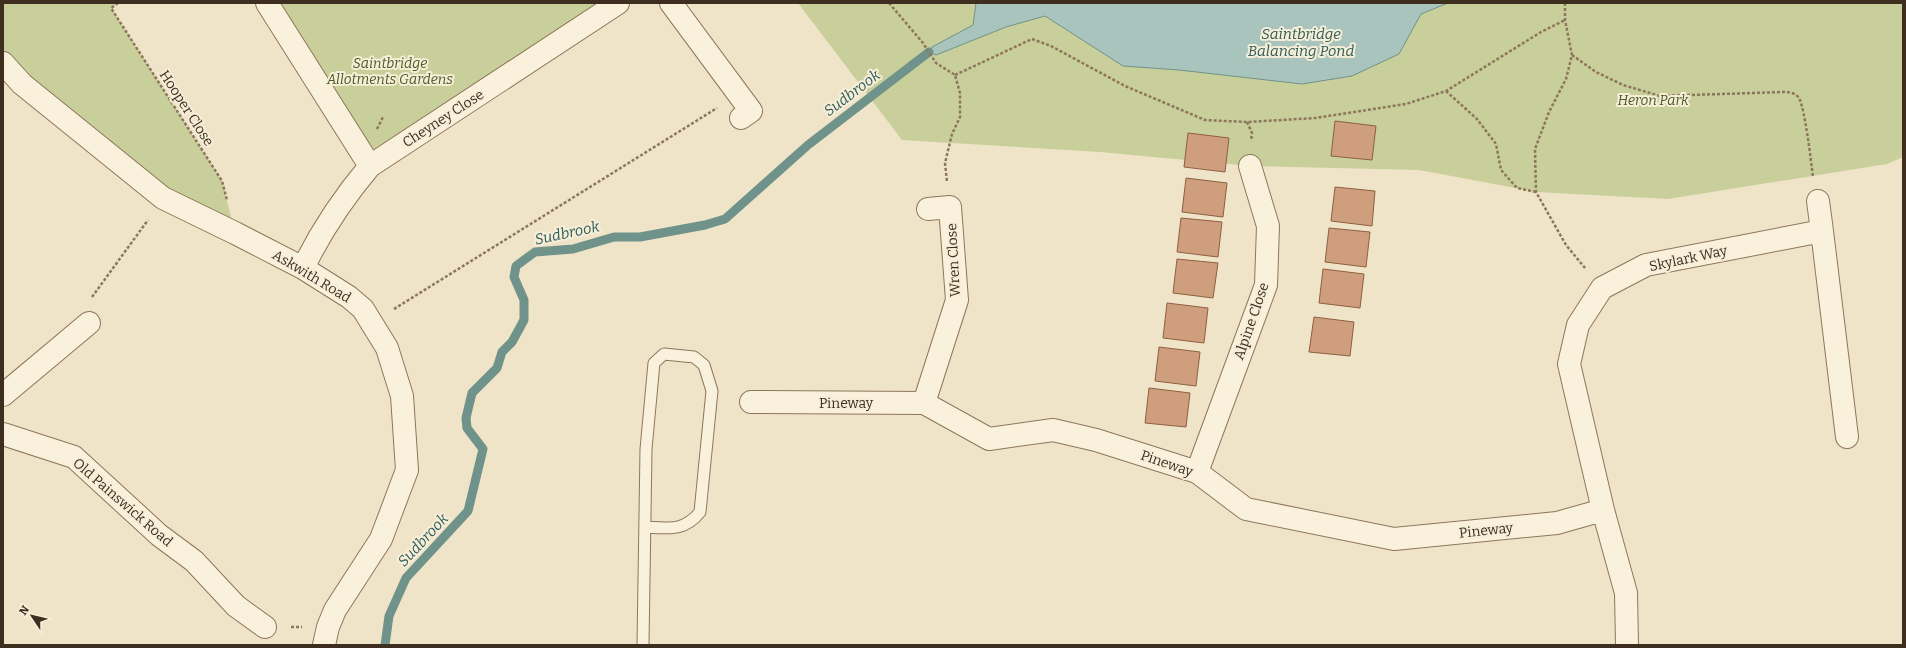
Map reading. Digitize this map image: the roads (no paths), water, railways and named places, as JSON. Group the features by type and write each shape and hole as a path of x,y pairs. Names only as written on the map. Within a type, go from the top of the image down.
{"street":[{"path":"267,3 370,166"},
{"name":"Cheyney Close","path":"302,268 318,236 345,195 370,166 618,3"},
{"path":"671,3 751,111 741,118"},
{"name":"Askwith Road","path":"3,63 22,84 163,198 235,233 331,284 363,309 387,348 402,396 407,470 381,539 335,610 326,636"},
{"name":"Alpine Close","path":"1197,472 1266,285 1268,226 1250,166"},
{"path":"1818,200 1847,437"},
{"name":"Wren Close","path":"924,403 957,300 950,207 928,208"},
{"name":"Skylark Way","path":"1627,645 1626,593 1603,510 1569,364 1578,325 1602,288 1646,265 1822,231"},
{"path":"3,395 89,323"},
{"name":"Pineway","path":"751,402 924,403 989,439 1053,430 1096,440 1197,472 1246,510 1394,539 1557,523 1603,510"},
{"name":"Old Painswick Road","path":"3,434 74,457 159,535 200,555 236,606 265,627"}],"lane":[{"path":"644,645 645,528 646,449 654,363 664,354 694,357 704,364 712,391 700,512 692,522 677,528 645,528"}],"water":[{"name":"Saintbridge Balancing Pond","path":"976,3 1448,3 1421,14 1399,54 1352,76 1302,84 1179,70 1123,66 1045,16 1006,27 936,55 929,52 932,47 973,25"}],"waterway":[{"name":"Sudbrook","path":"385,645 389,616 406,578 468,511 483,449 467,428 466,418 472,393 497,368 502,352 512,342 524,320 524,300 514,277 516,266 535,252 573,249 614,237 640,237 705,225 725,219 808,145 929,52"}],"park label":[{"name":"Saintbridge Allotments Gardens","path":"390,72"},
{"name":"Heron Park","path":"1653,100"}]}
